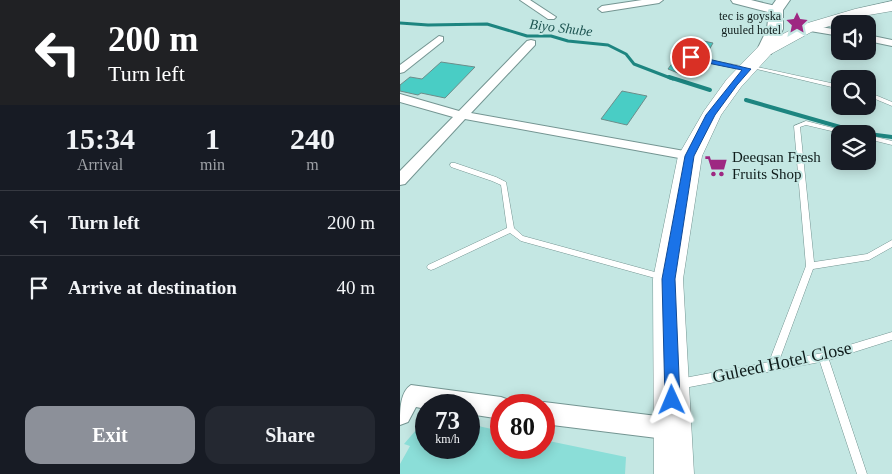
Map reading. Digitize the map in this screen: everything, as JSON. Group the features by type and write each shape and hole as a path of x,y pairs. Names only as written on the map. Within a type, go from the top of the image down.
{"highway":[{"path":"674,474 668,279 690,156 711,115 734,83 754,62 807,28 860,12 892,6"},
{"path":"778,10 807,28"}],"main road":[{"path":"754,62 772,39 778,10"}],"street":[{"path":"524,0 551,17"},
{"path":"602,9 659,0"},
{"path":"740,0 778,10"},
{"path":"807,28 831,32"},
{"path":"400,70 439,39"},
{"path":"876,40 892,43"},
{"path":"400,180 461,114 531,43"},
{"path":"400,98 461,114 690,156"},
{"path":"404,401 490,407"},
{"path":"555,414 672,428"}],"lane":[{"path":"674,54 754,62 831,84"},
{"path":"876,97 892,104"},
{"path":"774,365 810,266 797,126 806,123 831,129"},
{"path":"876,139 892,143"},
{"path":"453,165 494,178 504,184 511,229 521,238 668,279"},
{"path":"431,267 511,229"},
{"path":"810,266 870,257 892,243"},
{"name":"Guleed Hotel Close","path":"672,385 823,357 892,336"},
{"path":"823,357 862,474"}],"shaded area":[{"path":"480,426 490,429 490,459 555,459 555,442 626,457 625,474 400,474 400,464 410,446 404,444 415,431 415,459 480,459"}],"building":[{"path":"689,38 713,43 705,57 679,53"},
{"path":"676,58 700,63 683,75 668,69"},
{"path":"441,62 475,67 445,98 400,91 400,85 410,77 422,79"},
{"path":"622,91 647,96 627,125 601,119"}],"waterway":[{"name":"Biyo Shube","path":"400,23 428,25 487,24 527,36 551,36 568,41 608,45 626,54 634,64 673,79"},
{"name":"Biyo Shube","path":"669,77 710,90"},
{"path":"746,100 861,133 892,137"}],"place":[{"name":"tec is goyska guuled hotel","path":"797,23"},
{"name":"Deeqsan Fresh Fruits Shop","path":"716,166"}],"route":[{"path":"672,400 668,279 690,156 711,115 734,83 748,69 691,57"}]}
